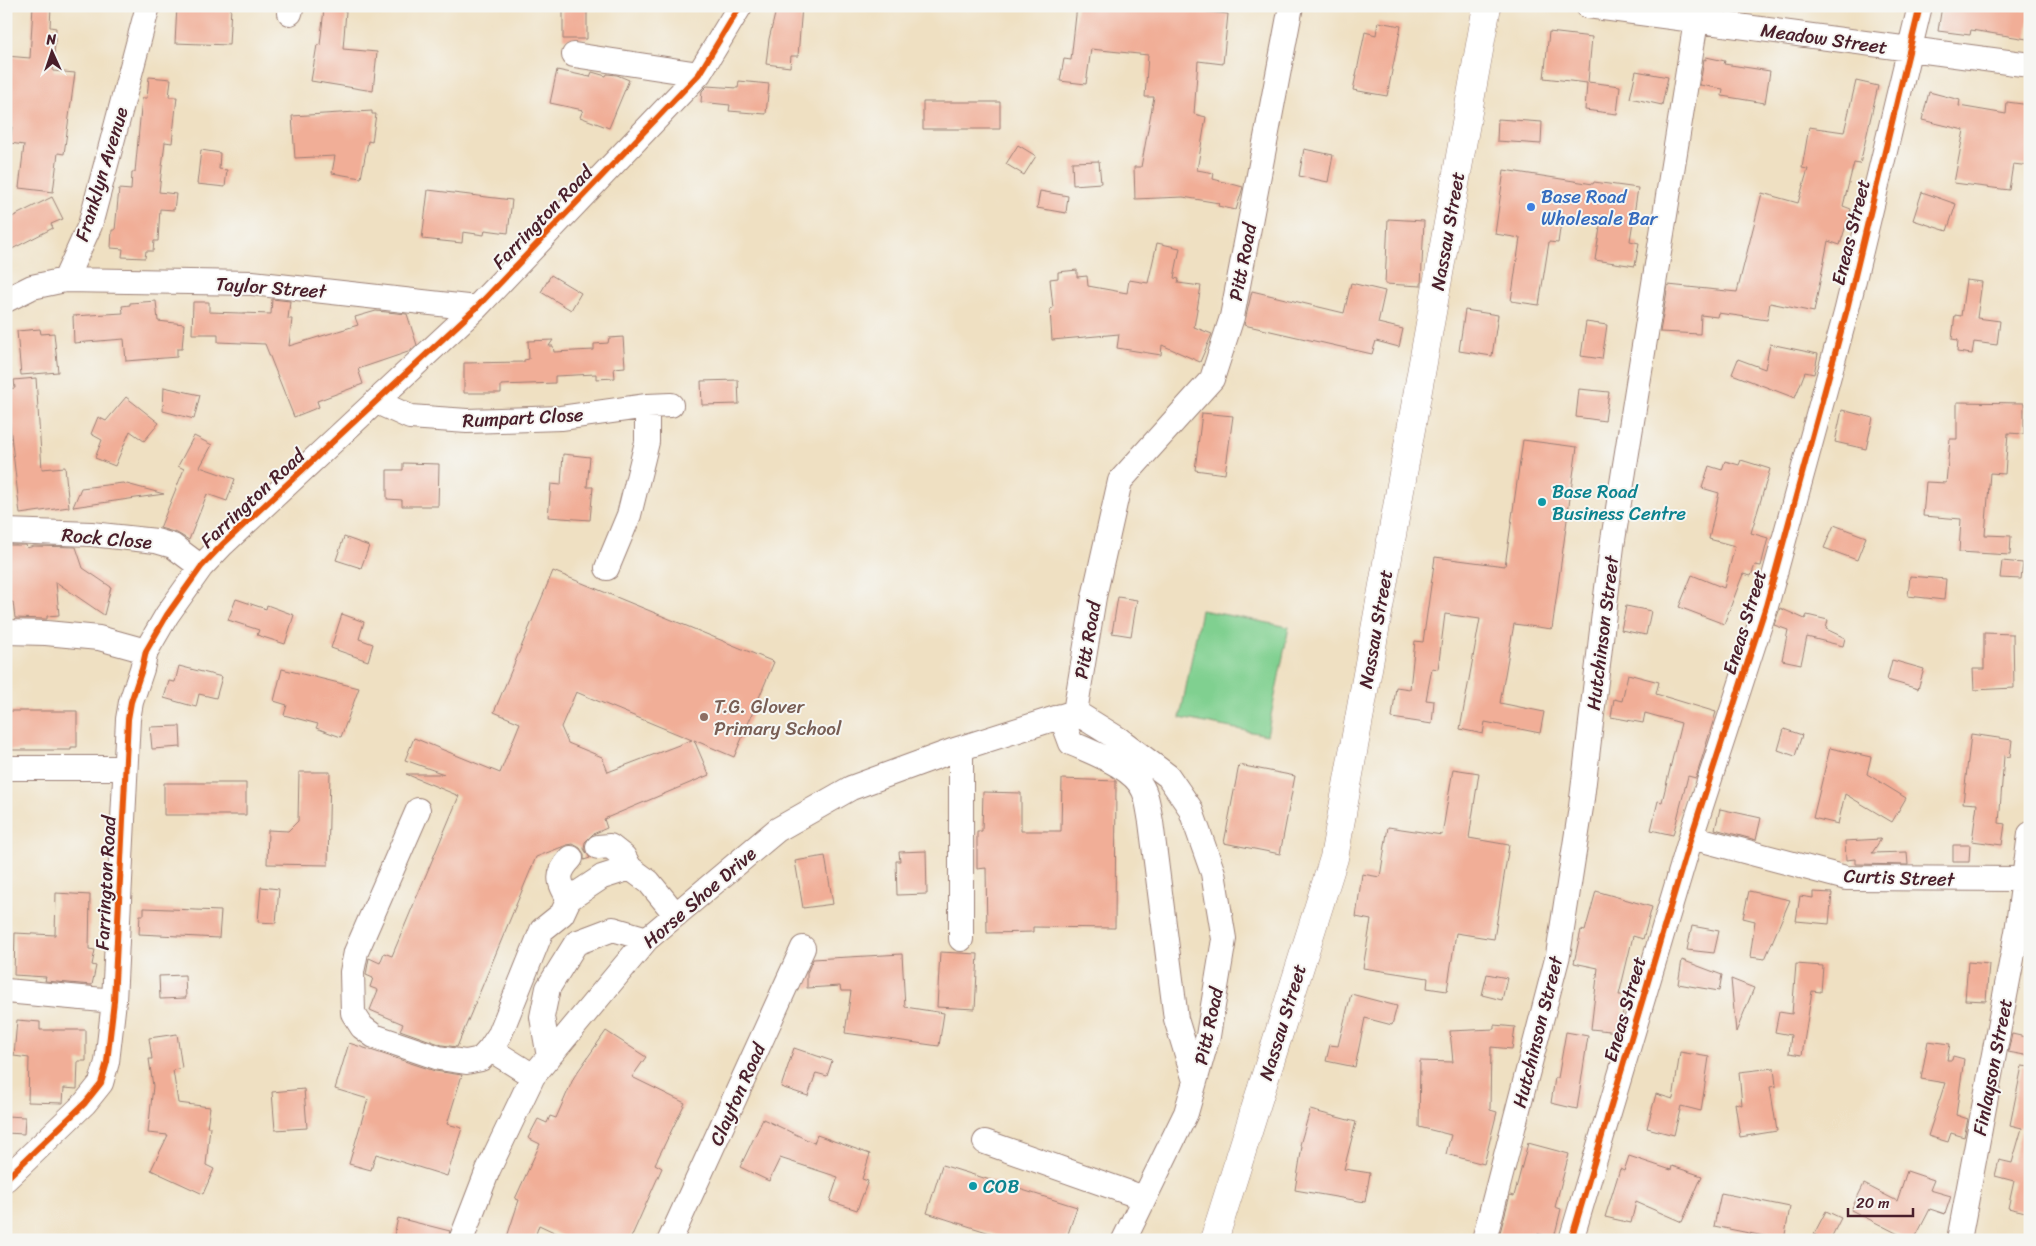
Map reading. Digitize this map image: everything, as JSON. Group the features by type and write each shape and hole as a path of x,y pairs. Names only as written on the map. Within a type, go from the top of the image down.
{"main road":[{"name":"Nassau Street","path":"1214,1240 1334,858 1486,6"}],"street":[{"name":"Franklyn Avenue","path":"65,280 90,225 148,6"},
{"name":"Farrington Road","path":"6,1179 86,1103 101,1083 107,1062 114,1001 128,719 146,651 167,614 201,567 222,545 476,308 699,74 740,6"},
{"name":"Pitt Road","path":"1124,1240 1186,1113 1208,1036 1224,939 1213,873 1190,808 1168,776 1120,740 1068,714 1120,481 1212,379 1232,317 1291,6"},
{"name":"Meadow Street","path":"1588,6 2030,65"},
{"name":"Eneas Street","path":"1571,1240 1691,837 1766,606 1846,312 1920,6"},
{"name":"Hutchinson Street","path":"1484,1240 1558,955 1581,807 1612,546 1696,21"},
{"path":"574,55 699,74"},
{"path":"6,300 32,287 65,280"},
{"name":"Taylor Street","path":"65,280 252,283 476,308"},
{"name":"Rumpart Close","path":"377,402 410,417 466,421 561,418 647,406 671,405"},
{"path":"607,568 629,515 634,497 647,442 647,406"},
{"name":"Rock Close","path":"6,531 91,534 156,541 173,546 201,567"},
{"path":"6,632 46,633 99,638 146,651"},
{"path":"1068,714 1071,743 1115,764 1132,775 1144,790 1151,822 1176,1019 1195,1082"},
{"name":"Horse Shoe Drive","path":"461,1240 488,1170 533,1076 647,939 777,830 851,788 1068,714"},
{"path":"961,749 961,939"},
{"path":"6,768 126,768"},
{"path":"418,810 356,952 352,972 353,1013 362,1026 374,1036 439,1058 466,1062 481,1058 490,1050 500,1034 542,930 562,914 569,899 602,878 630,868"},
{"name":"Finlayson Street","path":"1958,1240 2017,932 2030,834"},
{"name":"Curtis Street","path":"1691,837 1846,878 2023,880"},
{"path":"598,847 610,846 624,857 630,868 648,882 676,915"},
{"path":"569,899 562,888 559,876 571,858"},
{"path":"549,1057 542,1017 548,988 576,943 613,929 647,939"},
{"name":"Clayton Road","path":"670,1240 803,948"},
{"path":"6,991 114,1001"},
{"path":"490,1050 533,1076"},
{"path":"985,1142 1144,1198"}],"green space":[{"path":"1201,610 1289,627 1267,735 1180,718"}],"building":[{"path":"33,6 51,6 50,27 56,28 53,71 75,73 64,154 58,153 53,192 19,188 24,145 10,143 12,127 6,126 6,56 30,58"},
{"path":"177,6 231,6 229,45 175,43"},
{"path":"563,6 587,6 587,39 563,39"},
{"path":"777,6 802,6 798,56 791,56 790,67 766,64 769,39"},
{"path":"1077,6 1154,6 1228,14 1223,64 1198,61 1194,114 1206,117 1197,170 1214,173 1213,179 1243,187 1236,210 1218,206 1219,203 1183,197 1135,199 1134,167 1141,167 1154,97 1145,97 1148,55 1091,49 1086,84 1060,81 1064,59 1071,60"},
{"path":"1942,6 2023,6 2023,10 2030,11 2027,39 1971,30 1970,35 1938,31"},
{"path":"324,9 346,11 343,49 377,52 373,91 311,81 317,45 320,45"},
{"path":"1378,22 1401,26 1387,96 1353,90 1365,32 1376,35"},
{"path":"1549,32 1592,37 1588,82 1620,86 1617,114 1585,110 1587,83 1544,78"},
{"path":"1706,57 1725,61 1724,64 1770,71 1765,103 1722,96 1723,89 1700,85 1704,59 1706,60"},
{"path":"557,70 590,77 592,72 606,76 607,74 617,75 629,80 609,128 580,117 583,110 550,103"},
{"path":"1636,71 1668,77 1662,105 1630,98"},
{"path":"149,77 171,79 169,97 177,97 172,143 165,142 159,192 176,194 174,210 160,209 158,241 154,241 153,251 146,251 145,258 122,257 123,249 111,248 112,230 115,230 119,189 131,190 132,172 135,172 142,98 147,98"},
{"path":"739,81 769,84 766,114 729,111 730,105 701,102 702,91 707,86 738,88"},
{"path":"1856,81 1878,86 1860,164 1854,163 1843,206 1851,209 1840,245 1828,241 1814,312 1770,303 1767,320 1718,313 1717,317 1701,315 1700,334 1660,332 1668,285 1737,292 1762,193 1798,203 1808,169 1802,168 1809,127 1844,132"},
{"path":"1929,92 1960,100 1959,106 2006,114 2007,102 2030,105 2030,166 2013,164 2009,190 1954,183 1964,130 1922,120"},
{"path":"923,102 1000,102 1000,129 923,129"},
{"path":"372,111 372,114 376,114 372,142 368,141 361,178 332,173 335,156 295,158 292,116"},
{"path":"1498,119 1542,122 1541,144 1497,141"},
{"path":"1018,145 1036,156 1024,175 1006,164"},
{"path":"1304,149 1333,155 1328,182 1299,176"},
{"path":"201,150 220,153 219,169 227,170 225,187 197,184"},
{"path":"1099,161 1101,183 1073,185 1072,162"},
{"path":"1504,170 1593,184 1594,182 1638,188 1630,241 1639,243 1635,266 1595,260 1601,221 1562,215 1558,243 1549,242 1539,305 1511,301 1520,238 1495,234"},
{"path":"428,190 512,200 508,233 485,230 484,235 463,232 462,243 422,239"},
{"path":"1040,191 1068,196 1066,213 1037,208"},
{"path":"1922,192 1956,204 1947,231 1913,220"},
{"path":"52,197 63,219 51,224 53,228 12,249 6,236 6,220"},
{"path":"1388,219 1424,221 1421,286 1385,284"},
{"path":"1157,243 1180,248 1174,278 1179,279 1178,283 1201,286 1194,327 1212,334 1200,362 1162,345 1161,355 1117,348 1119,334 1052,340 1050,309 1053,308 1050,279 1058,278 1058,272 1077,270 1077,277 1087,276 1088,286 1127,293 1129,280 1148,283"},
{"path":"551,275 581,293 571,310 541,292"},
{"path":"1966,280 1982,282 1977,318 2000,321 1997,345 1974,342 1972,354 1957,352 1958,340 1952,339 1955,315 1961,316"},
{"path":"1351,283 1385,291 1378,323 1403,329 1399,347 1376,341 1372,354 1244,325 1252,291 1344,313"},
{"path":"272,299 290,301 288,319 292,319 289,346 358,325 355,317 376,311 407,314 417,345 408,352 358,369 363,384 317,401 319,407 294,417 265,344 218,342 218,334 192,334 193,302 209,302 209,312 271,314"},
{"path":"156,301 158,321 184,324 182,349 177,349 177,357 126,361 124,339 74,343 73,316 123,313 122,306 130,305 130,303"},
{"path":"1465,310 1498,315 1492,356 1459,351"},
{"path":"1586,322 1607,325 1602,359 1581,356"},
{"path":"40,329 41,334 54,333 58,372 21,375 17,331"},
{"path":"623,337 625,367 614,368 615,378 596,379 596,374 555,376 555,383 501,385 501,393 464,393 464,363 524,362 524,360 529,359 528,341 553,340 549,346 553,346 554,352 594,350 594,344 608,343 609,338"},
{"path":"1770,344 1818,354 1814,374 1805,372 1795,398 1732,374 1738,359 1765,369"},
{"path":"36,378 42,469 65,467 69,507 20,514 9,417 6,417 6,389 15,388 14,380"},
{"path":"738,380 739,404 702,405 701,381"},
{"path":"164,387 200,395 194,419 163,411"},
{"path":"1579,389 1609,392 1605,421 1576,417"},
{"path":"126,397 159,423 144,441 130,431 115,466 95,458 102,440 91,434 98,417 106,421"},
{"path":"1957,402 2024,403 2024,434 2008,433 2005,474 1990,473 1985,535 2011,536 2010,555 1959,552 1961,519 1923,516 1926,482 1946,483 1950,439 1957,439"},
{"path":"1842,410 1873,418 1866,449 1835,442"},
{"path":"1202,413 1233,416 1225,474 1195,470"},
{"path":"194,436 212,445 200,467 235,479 227,501 207,494 189,540 177,533 160,528 184,469 178,466"},
{"name":"Base Road Business Centre","path":"1523,440 1577,447 1552,629 1514,624 1500,703 1544,712 1540,733 1485,722 1483,734 1460,729 1480,619 1445,614 1438,669 1432,668 1426,700 1434,701 1432,724 1392,718 1396,687 1410,689 1415,641 1423,642 1435,557 1505,566"},
{"path":"563,454 590,457 587,487 593,487 590,520 548,517 551,484 561,485"},
{"path":"1741,460 1770,469 1751,533 1768,538 1761,566 1755,565 1751,576 1743,574 1724,624 1679,607 1692,575 1724,588 1735,546 1709,539 1719,493 1702,488 1709,466 1722,470 1725,461 1739,465"},
{"path":"403,463 439,464 438,506 402,506 402,500 387,499 387,470 403,470"},
{"path":"123,483 164,494 73,507 81,488"},
{"path":"1834,525 1866,537 1857,560 1824,548"},
{"path":"344,537 369,546 361,568 336,560"},
{"path":"6,545 26,545 27,548 34,546 76,547 83,568 111,587 104,615 56,582 59,615 47,616 47,619 15,618 13,602 6,603"},
{"path":"2002,561 2023,563 2021,579 2000,578"},
{"path":"553,571 774,662 734,757 694,740 709,775 604,819 607,828 593,834 585,842 584,849 590,858 584,860 584,854 580,848 573,844 536,857 457,1047 442,1045 400,1030 403,1024 370,1010 378,990 370,987 373,978 366,975 369,958 380,963 384,953 392,956 459,796 406,774 444,774 405,760 414,738 500,773 520,723 494,712","holes":["576,692 692,740 608,772 602,757 568,743 561,727"]},
{"path":"1910,576 1946,579 1944,600 1908,596"},
{"path":"1118,597 1137,600 1131,636 1112,633"},
{"path":"236,599 266,609 267,605 294,615 285,644 257,635 259,630 228,620"},
{"path":"1626,606 1651,611 1646,635 1621,630"},
{"path":"1780,608 1805,619 1807,615 1828,620 1826,629 1845,638 1843,646 1807,637 1801,664 1782,660 1788,630 1774,625"},
{"path":"342,614 364,622 359,639 373,644 368,661 331,648"},
{"path":"1984,633 2013,634 2014,688 1974,690 1973,669 1984,669"},
{"path":"1892,660 1924,669 1918,689 1887,680"},
{"path":"179,666 222,677 216,698 199,694 196,707 164,698 169,681 175,682"},
{"path":"282,669 359,688 341,737 316,728 318,724 284,715 287,705 274,701"},
{"path":"1628,674 1659,682 1656,694 1716,712 1696,778 1688,776 1673,835 1651,830 1658,801 1662,802 1681,723 1645,713 1643,723 1611,717 1614,699 1622,701"},
{"path":"6,711 77,711 77,747 71,747 71,750 6,750"},
{"path":"180,726 181,747 152,749 150,727"},
{"path":"1784,729 1802,735 1795,756 1778,750"},
{"path":"1971,734 2012,740 2010,757 2004,756 1999,823 2005,824 2002,845 1972,841 1977,804 1963,803"},
{"path":"1830,748 1871,757 1867,774 1906,798 1892,822 1845,794 1838,824 1813,818"},
{"path":"1239,765 1295,776 1280,854 1224,843"},
{"path":"1453,769 1479,773 1469,838 1509,845 1494,939 1456,933 1447,991 1427,988 1428,978 1363,968 1371,920 1356,917 1362,874 1380,877 1388,827 1442,835"},
{"path":"299,772 330,772 328,865 267,864 268,830 288,831 298,821"},
{"path":"1062,779 1116,781 1115,928 1033,927 1033,932 987,933 986,868 977,869 977,831 982,831 983,792 1021,793 1021,831 1061,831"},
{"path":"164,783 246,783 246,815 164,815"},
{"path":"1720,809 1761,818 1756,840 1715,829"},
{"path":"1881,839 1872,853 1907,852 1908,865 1855,864 1855,859 1846,860 1845,841"},
{"path":"1953,845 1970,845 1969,862 1953,862"},
{"path":"926,851 927,894 897,895 896,861 900,861 899,852"},
{"path":"825,856 833,904 803,908 795,861"},
{"path":"261,887 279,889 276,923 258,922"},
{"path":"1596,891 1652,907 1643,939 1633,936 1619,995 1625,995 1619,1032 1591,1029 1598,968 1574,963 1581,930 1585,931"},
{"path":"1749,891 1790,900 1765,959 1750,957 1755,921 1743,918"},
{"path":"1813,892 1832,893 1829,924 1796,921 1800,896 1813,898"},
{"path":"56,893 90,895 89,949 95,950 92,965 96,966 92,985 45,981 46,977 14,975 15,933 55,935"},
{"path":"144,908 221,911 219,938 139,934 140,915 144,915"},
{"path":"1692,926 1719,931 1714,953 1687,950"},
{"path":"940,952 978,954 975,1009 937,1007"},
{"path":"902,954 905,1007 944,1013 939,1046 845,1033 851,991 841,991 840,986 807,988 807,973 813,959"},
{"path":"1682,960 1722,975 1719,991 1678,984"},
{"path":"1968,962 1989,964 1986,1001 1965,1000"},
{"path":"1796,964 1823,966 1821,992 1812,991 1802,1055 1789,1053 1791,1035 1775,1032 1779,1012 1792,1014"},
{"path":"1487,974 1507,978 1502,1000 1482,995"},
{"path":"185,975 186,998 160,999 159,976"},
{"path":"1731,979 1754,988 1736,1032"},
{"path":"1351,994 1397,1006 1392,1025 1365,1018 1355,1067 1326,1061 1330,1045 1338,1046"},
{"path":"17,1020 40,1022 40,1030 86,1030 86,1061 78,1061 77,1089 64,1088 63,1103 28,1102 29,1058 14,1056"},
{"path":"1494,1025 1515,1027 1512,1049 1491,1047 1490,1110 1497,1112 1484,1164 1446,1154 1451,1135 1419,1127 1420,1061 1453,1062 1450,1031 1494,1029"},
{"path":"606,1031 646,1057 632,1077 685,1103 655,1164 662,1168 630,1240 571,1240 539,1225 534,1240 506,1240 519,1200 515,1199 540,1144 528,1138 538,1119 547,1123 550,1116 556,1118 574,1077"},
{"path":"1566,1032 1588,1036 1577,1109 1551,1103 1555,1078 1558,1078"},
{"path":"177,1034 182,1068 173,1070 178,1103 210,1107 207,1127 210,1127 206,1165 214,1169 203,1194 151,1170 168,1135 148,1133 153,1086 149,1059 152,1059 149,1038"},
{"path":"2012,1034 2030,1038 2030,1056 2008,1052"},
{"path":"1928,1041 1950,1044 1947,1060 1952,1060 1953,1056 1964,1059 1956,1115 1968,1119 1964,1137 1951,1133 1948,1142 1928,1136 1945,1083 1921,1079"},
{"path":"349,1043 435,1071 462,1075 447,1124 462,1128 447,1176 376,1154 371,1170 349,1164 368,1099 335,1089"},
{"path":"794,1048 832,1061 827,1076 816,1073 808,1096 781,1087"},
{"path":"1680,1052 1709,1057 1701,1111 1681,1106 1674,1135 1647,1128 1656,1094 1673,1099"},
{"path":"2022,1066 2030,1067 2030,1213 2008,1208 2014,1181 1995,1176 1999,1160 2012,1163 2022,1128 2010,1125"},
{"path":"1774,1068 1776,1086 1770,1087 1777,1131 1740,1137 1735,1103 1742,1105 1739,1072"},
{"path":"304,1089 307,1128 275,1130 272,1092"},
{"path":"1310,1110 1356,1122 1344,1169 1370,1173 1365,1202 1295,1190 1302,1146 1300,1145"},
{"path":"6,1116 25,1117 24,1134 6,1133"},
{"path":"763,1119 814,1143 817,1135 870,1154 862,1179 868,1181 857,1210 830,1201 838,1177 780,1158 769,1181 740,1167"},
{"path":"1528,1143 1569,1154 1555,1207 1561,1209 1554,1238 1538,1234 1536,1240 1498,1240 1510,1195 1514,1196"},
{"path":"1629,1156 1671,1170 1672,1166 1702,1176 1682,1222 1636,1202 1631,1223 1605,1217 1620,1169 1624,1171"},
{"name":"COB","path":"942,1165 1077,1207 1066,1240 1012,1240 927,1213"},
{"path":"1907,1171 1934,1180 1930,1190 1951,1196 1945,1214 1930,1209 1914,1240 1910,1240 1851,1210 1864,1184 1897,1201"},
{"path":"1721,1193 1790,1207 1784,1240 1714,1226"},
{"path":"1826,1211 1841,1218 1830,1240 1824,1240 1814,1234"},
{"path":"398,1218 450,1231 448,1240 393,1240"}],"cycle path":[{"path":"6,1179 85,1103 101,1083 107,1062 114,1001 128,719 146,651 167,615 201,567 222,545 476,308 699,74 740,6"},
{"path":"1571,1240 1691,837 1766,606 1846,313 1920,6"}],"place":[{"name":"Base Road Wholesale Bar","path":"1531,207"},
{"name":"Base Road Business Centre","path":"1542,502"},
{"name":"T.G. Glover Primary School","path":"704,717"},
{"name":"COB","path":"973,1186"}]}
